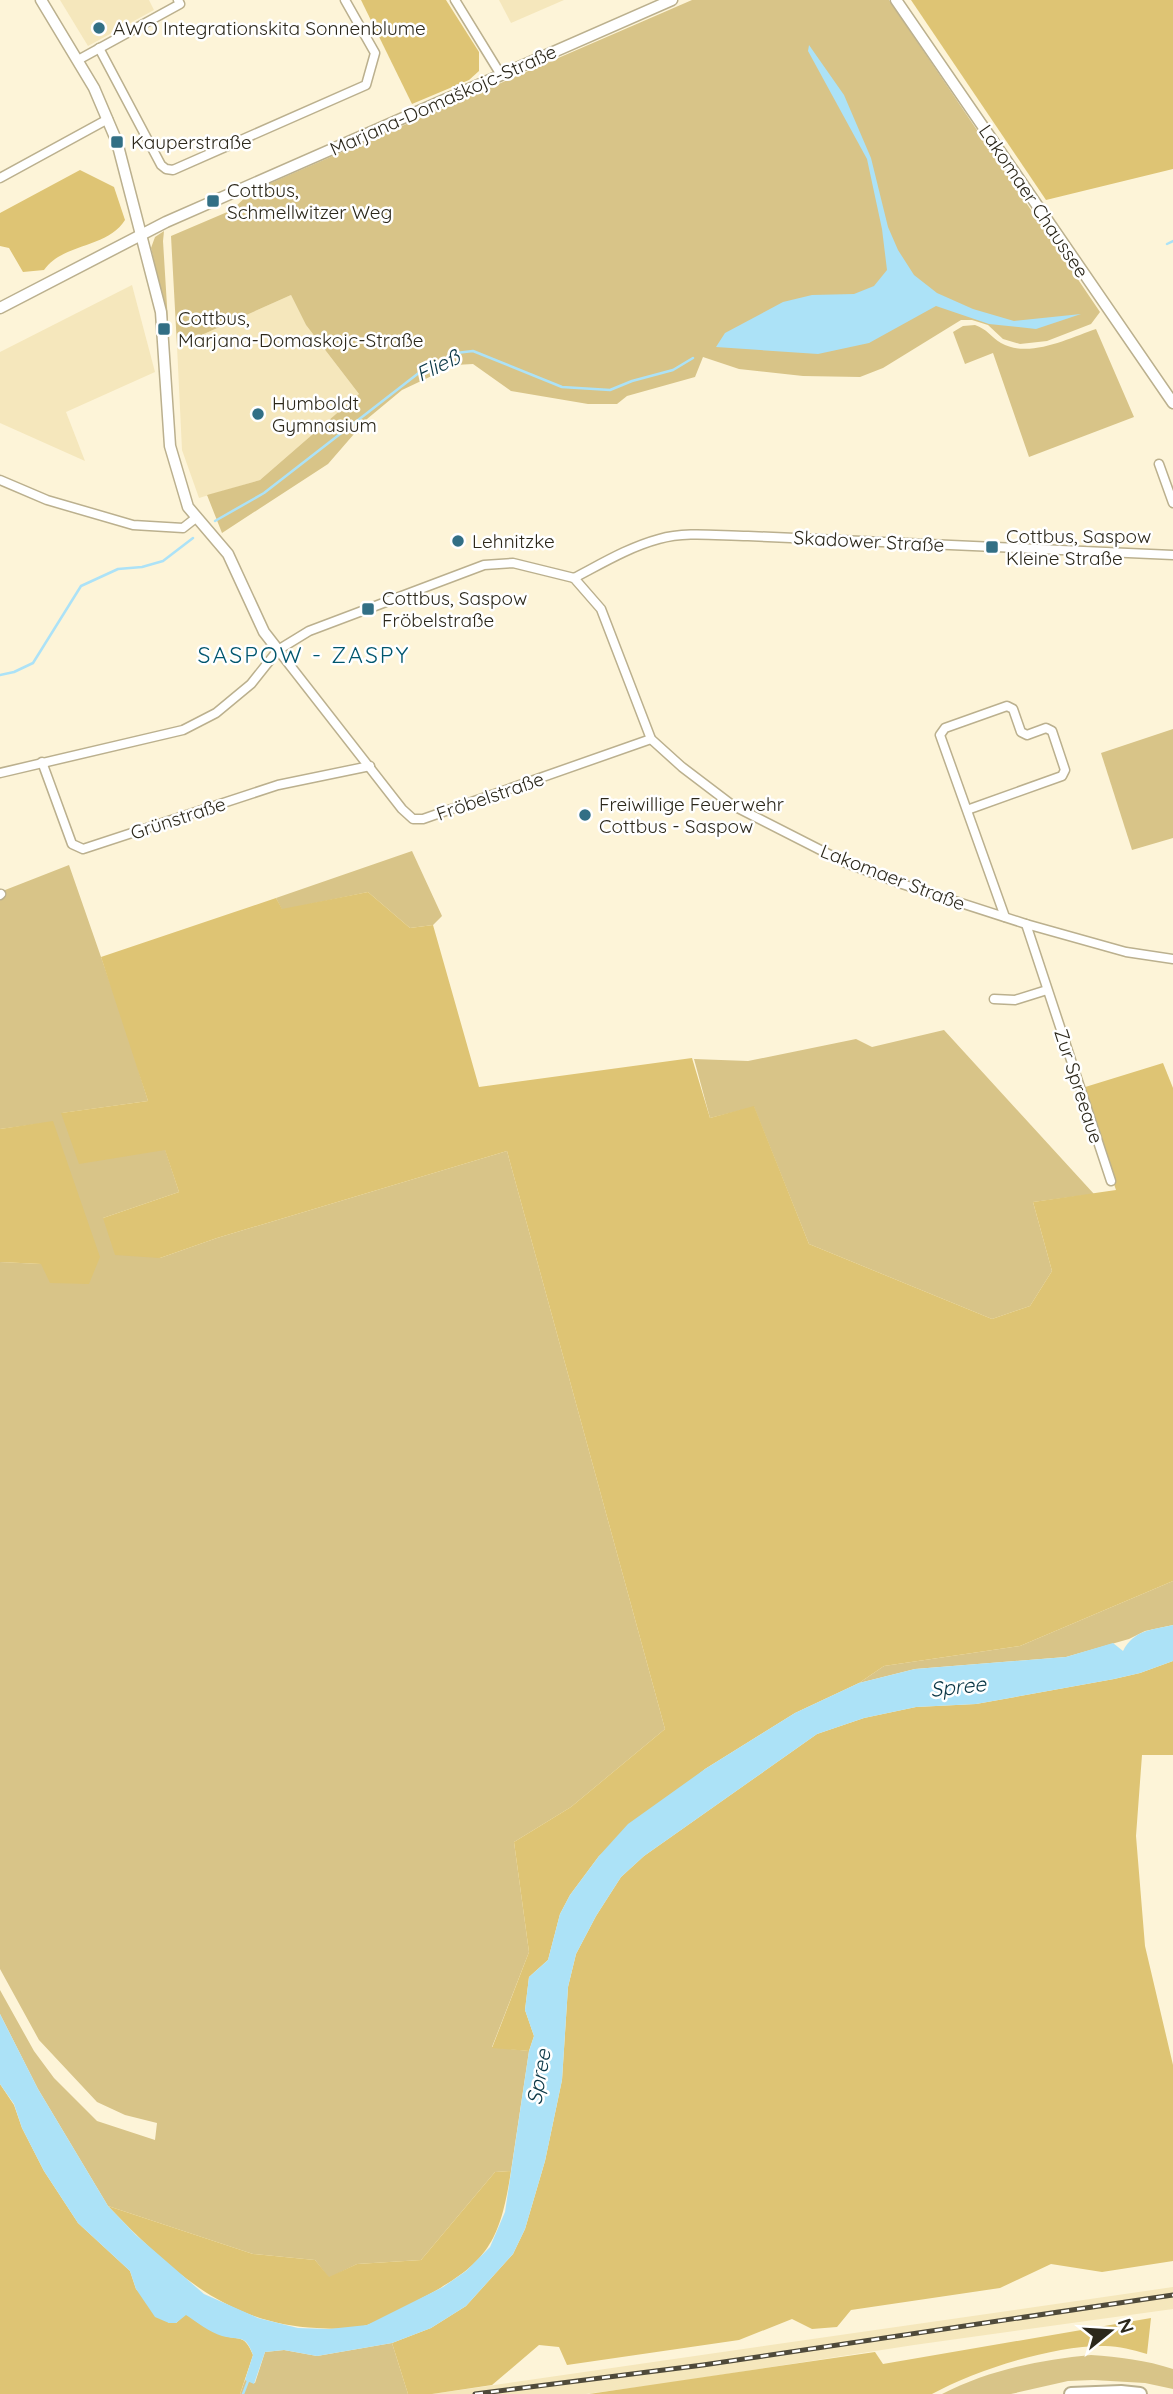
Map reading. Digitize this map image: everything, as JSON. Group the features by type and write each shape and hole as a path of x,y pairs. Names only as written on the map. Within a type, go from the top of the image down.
{"main road":[{"path":"1071,2394 1140,2394"}],"street":[{"path":"41,0 94,88 108,119 162,312 170,446 188,506 228,554 264,632 278,650"},
{"path":"78,60 180,4 178,0"},
{"path":"99,48 161,165 173,170 366,85 374,53 345,0"},
{"path":"455,0 501,75"},
{"name":"Marjana-Domaškojc-Straße","path":"0,308 141,234 673,0"},
{"name":"Lakomaer Chaussee","path":"896,0 1173,402"},
{"path":"0,178 108,119"},
{"path":"1159,464 1173,503"},
{"path":"0,480 47,500 133,525 183,528 197,517"},
{"name":"Skadower Straße","path":"574,578 619,555 659,539 678,536 761,537 1173,555"},
{"path":"0,773 167,735 197,723 216,713 251,684 278,650 309,631 484,565 513,563 574,578"},
{"name":"Lakomaer Straße","path":"574,578 601,609 651,739 682,767 733,805 846,863 1026,924 1126,952 1173,959"},
{"name":"Fröbelstraße","path":"278,650 402,810 414,819 423,819 651,739"},
{"path":"967,810 1062,776 1065,770 1052,731 1046,728 1027,735 1021,732 1013,709 1007,706 944,728 940,735 1005,917"},
{"name":"Grünstraße","path":"42,762 72,844 83,849 278,785 370,766"},
{"name":"Zur Spreeaue","path":"1026,924 1111,1181"},
{"path":"994,999 1015,1000 1047,990"}],"shaded area":[{"name":"AWO Integrationskita Sonnenblume","path":"60,0 149,0 154,10 88,46"},
{"path":"361,0 446,0 479,52 479,71 469,80 412,104"},
{"path":"499,0 564,0 511,23"},
{"path":"692,0 889,0 1100,312 1091,324 1047,341 1020,344 1003,339 988,325 961,320 883,368 860,377 803,376 739,369 703,357 695,377 627,396 617,404 588,404 511,391 473,364 455,365 402,390 367,419 328,464 222,533 207,495 260,480 359,394 306,325 291,295 177,346 171,236 232,210 252,191"},
{"path":"911,0 1173,0 1173,169 1046,200"},
{"path":"80,170 114,187 125,220 108,236 62,255 44,270 23,272 9,248 0,246 0,213"},
{"path":"164,231 168,322 151,248 155,237"},
{"path":"132,285 155,372 66,412 85,461 0,423 0,352"},
{"name":"Humboldt Gymnasium","path":"291,295 306,325 359,394 260,480 199,498 182,450 177,346"},
{"path":"975,325 1001,343 1024,349 1061,342 1096,329 1134,417 1029,457 993,353 965,364 953,332 963,326"},
{"path":"1173,729 1173,838 1132,850 1101,753"},
{"path":"412,851 442,916 433,925 410,928 368,892 282,910 276,898"},
{"path":"69,865 148,1101 62,1113 165,1149 179,1192 103,1218 160,1258 217,1238 507,1151 665,1729 571,1807 514,1842 529,1952 492,2047 529,2051 511,2171 495,2172 421,2260 357,2264 329,2278 315,2260 253,2254 108,2206 38,2089 0,2014 0,1990 34,2051 54,2078 97,2121 155,2140 157,2123 125,2115 97,2102 39,2040 0,1969 0,1262 41,1264 53,1122 0,1129 0,892"},
{"path":"368,892 410,928 433,925 479,1087 692,1058 710,1118 754,1106 809,1244 992,1319 1030,1306 1052,1271 1033,1202 1116,1190 1082,1088 1163,1063 1173,1088 1173,1581 1020,1646 884,1666 859,1683 795,1713 705,1769 599,1856 570,1895 560,1914 548,1960 529,1977 525,2010 534,2036 529,2051 492,2048 529,1952 514,1842 571,1807 665,1729 507,1151 217,1238 160,1258 115,1255 103,1218 179,1192 165,1150 79,1164 61,1113 148,1101 101,957 276,898 282,909"},
{"path":"944,1030 1094,1194 1033,1202 1052,1271 1030,1306 992,1319 809,1244 754,1107 710,1118 694,1059 748,1061 856,1039 872,1047"},
{"path":"53,1121 100,1257 89,1284 50,1283 41,1264 0,1262 0,1129"},
{"path":"1173,1581 1173,1625 1145,1631 1129,1639 1066,1657 915,1669 859,1683 884,1666 1020,1646"},
{"path":"1173,1661 1173,1755 1142,1755 1136,1836 1145,1946 1173,2065 1173,2261 1102,2272 1051,2264 1000,2288 851,2310 837,2327 812,2329 792,2319 739,2340 567,2365 559,2347 539,2345 492,2385 432,2394 408,2394 392,2343 431,2328 466,2306 513,2254 525,2229 545,2161 562,2080 568,1987 576,1954 621,1877 644,1856 817,1734 864,1718 916,1707 976,1704 1114,1679"},
{"path":"0,2084 14,2105 22,2128 44,2171 78,2223 130,2271 136,2289 169,2323 176,2323 186,2314 212,2331 247,2343 253,2355 240,2394 0,2394"},
{"path":"511,2171 502,2216 487,2249 476,2262 444,2286 383,2319 351,2328 284,2324 254,2316 226,2304 176,2271 108,2206 253,2254 315,2260 329,2277 357,2264 421,2260 495,2172"},
{"path":"1173,2287 1173,2309 662,2384 586,2394 432,2394"},
{"path":"1151,2318 1147,2354 1110,2346 1039,2354 970,2376 932,2394 589,2394 875,2352 883,2364"},
{"path":"392,2343 408,2394 240,2394 245,2380 255,2383 265,2352 284,2350 317,2356"},
{"path":"1091,2355 1132,2359 1173,2369 1173,2389 1145,2383 1093,2380 1068,2381 1011,2394 942,2394 978,2378 1015,2367"}],"water":[{"path":"809,45 844,95 871,158 888,227 898,250 914,275 937,293 973,309 1014,321 1081,314 1036,329 989,324 936,306 869,343 818,354 716,347 725,333 783,302 812,295 854,294 874,286 887,270 882,229 867,159 808,51"},
{"name":"Spree","path":"1173,1625 1173,1661 1140,1673 976,1704 916,1707 864,1718 817,1734 644,1856 621,1877 576,1954 568,1987 562,2080 545,2161 525,2229 513,2254 466,2306 431,2328 392,2343 317,2356 284,2350 265,2352 254,2384 245,2380 253,2355 247,2343 241,2339 217,2334 186,2315 176,2323 155,2317 136,2289 130,2271 78,2223 44,2171 22,2128 14,2104 0,2084 0,2014 38,2089 108,2206 136,2235 204,2294 258,2318 298,2328 329,2329 367,2325 443,2287 466,2271 490,2247 505,2212 529,2051 534,2036 525,2010 529,1977 548,1960 560,1914 570,1895 599,1856 628,1824 705,1769 795,1713 859,1683 915,1669 1066,1657 1113,1643 1123,1651 1138,1635"}],"waterway":[{"path":"1167,244 1173,241"},
{"name":"Fließ","path":"215,521 264,493 420,372 456,353 473,351 562,387 610,390 673,370 693,358"},
{"name":"Fließ","path":"0,675 33,663 81,586 118,569 142,567 163,561 193,538"},
{"path":"243,2394 248,2381"}],"railway":[{"path":"475,2394 703,2365 1173,2295"}],"place":[{"name":"AWO Integrationskita Sonnenblume","path":"99,28"},
{"name":"Kauperstraße","path":"117,142"},
{"name":"Cottbus, Schmellwitzer Weg","path":"213,201"},
{"name":"Cottbus, Marjana-Domaskojc-Straße","path":"164,329"},
{"name":"Humboldt Gymnasium","path":"258,414"},
{"name":"Lehnitzke","path":"458,541"},
{"name":"Cottbus, Saspow Kleine Straße","path":"992,547"},
{"name":"Cottbus, Saspow Fröbelstraße","path":"368,609"},
{"name":"Freiwillige Feuerwehr Cottbus - Saspow","path":"585,815"}],"district":[{"name":"SASPOW - ZASPY","path":"304,655"}]}
